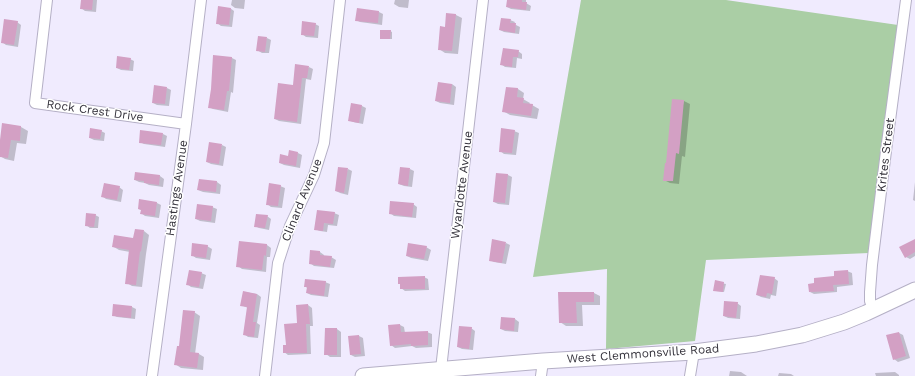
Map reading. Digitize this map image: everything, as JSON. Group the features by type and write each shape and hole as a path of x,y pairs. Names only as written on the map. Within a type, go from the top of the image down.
{"main road":[{"name":"West Clemmonsville Road","path":"362,376 544,361 694,352 756,344 802,335 847,321 915,290"}],"street":[{"name":"Rock Crest Drive","path":"47,0 35,103 186,124"},
{"name":"Hastings Avenue","path":"152,376 201,0"},
{"name":"Clinard Avenue","path":"265,376 278,263 290,226 314,175 324,143 340,0"},
{"name":"Wyandotte Avenue","path":"441,369 483,0"},
{"name":"Krites Street","path":"873,310 870,301 872,266 906,0"},
{"path":"690,376 694,352"},
{"path":"541,376 544,361"}],"green space":[{"path":"581,0 726,0 898,25 869,253 706,260 695,341 606,349 607,269 533,277"}],"building":[{"path":"81,0 93,0 92,10 80,9"},
{"path":"507,0 522,0 522,2 527,2 526,10 506,7"},
{"path":"218,6 231,8 229,25 216,24"},
{"path":"357,8 379,11 378,23 355,21"},
{"path":"446,13 456,14 452,51 438,50 440,26 445,27"},
{"path":"501,18 511,19 510,23 516,23 515,33 499,30"},
{"path":"4,19 18,21 14,45 1,43"},
{"path":"302,21 316,23 314,36 301,35"},
{"path":"380,30 391,30 390,39 380,39"},
{"path":"258,36 267,37 265,52 256,51"},
{"path":"503,48 519,50 518,57 513,57 512,67 500,65"},
{"path":"213,55 232,57 229,91 227,91 224,110 208,108 211,89"},
{"path":"117,56 131,58 129,70 116,68"},
{"path":"295,64 309,66 307,78 302,78 297,122 274,119 278,83 293,85"},
{"path":"438,82 452,84 450,103 435,101"},
{"path":"154,85 167,87 165,104 152,103"},
{"path":"506,87 518,88 517,97 524,98 523,103 533,104 531,116 502,112"},
{"path":"672,99 684,100 679,154 676,153 673,181 663,181 666,163"},
{"path":"351,103 362,105 359,123 348,121"},
{"path":"2,123 21,126 20,141 11,140 8,158 0,157"},
{"path":"90,128 102,130 100,139 89,138"},
{"path":"501,128 515,130 512,153 499,152"},
{"path":"140,130 163,133 161,145 139,143"},
{"path":"209,142 222,144 219,164 206,162"},
{"path":"289,150 298,152 296,166 279,163 280,154 288,156"},
{"path":"338,167 348,168 344,193 335,191"},
{"path":"400,167 410,168 408,186 398,184"},
{"path":"135,172 160,175 159,185 134,180"},
{"path":"496,173 508,174 505,203 493,202"},
{"path":"199,179 217,181 216,192 197,190"},
{"path":"104,183 120,186 117,200 101,197"},
{"path":"269,183 281,185 278,206 266,205"},
{"path":"139,199 157,202 155,216 140,214 141,210 138,209"},
{"path":"390,201 414,203 412,217 389,214"},
{"path":"197,204 213,206 211,221 195,219"},
{"path":"317,210 335,212 333,224 324,223 323,231 314,230"},
{"path":"86,213 96,214 94,227 85,226"},
{"path":"256,214 268,215 265,228 254,227"},
{"path":"135,229 144,230 136,285 125,284 129,250 112,247 114,235 133,238"},
{"path":"492,239 506,242 502,263 489,261"},
{"path":"915,239 915,252 905,258 899,247"},
{"path":"239,241 267,244 266,256 264,255 262,270 236,267"},
{"path":"192,243 208,245 206,258 191,256"},
{"path":"408,243 427,246 424,259 406,256"},
{"path":"310,250 320,251 320,255 332,256 330,267 309,264"},
{"path":"189,270 202,272 199,287 186,285"},
{"path":"848,270 849,284 833,285 834,291 809,292 808,284 814,283 814,278 834,276 834,271"},
{"path":"760,275 775,277 772,294 767,293 766,297 756,295"},
{"path":"425,276 425,289 400,289 398,277"},
{"path":"305,279 326,281 324,296 306,293 307,287 304,287"},
{"path":"715,280 724,282 723,292 713,291"},
{"path":"243,291 257,294 253,322 256,322 254,337 243,335 247,307 240,306"},
{"path":"558,292 594,292 594,302 576,302 577,323 559,323"},
{"path":"724,301 738,302 736,318 723,316"},
{"path":"113,304 132,306 131,318 112,316"},
{"path":"308,304 310,324 306,324 307,353 283,353 283,345 286,345 284,324 297,323 296,305"},
{"path":"183,310 195,311 190,352 199,353 197,368 174,365 177,346 179,346"},
{"path":"501,317 515,318 514,331 500,329"},
{"path":"400,324 401,332 428,331 428,345 411,346 411,344 390,346 388,325"},
{"path":"459,326 472,327 469,349 457,347"},
{"path":"325,328 337,328 337,355 324,355"},
{"path":"899,332 906,356 893,360 886,335"},
{"path":"359,335 361,354 350,355 348,336"}]}
